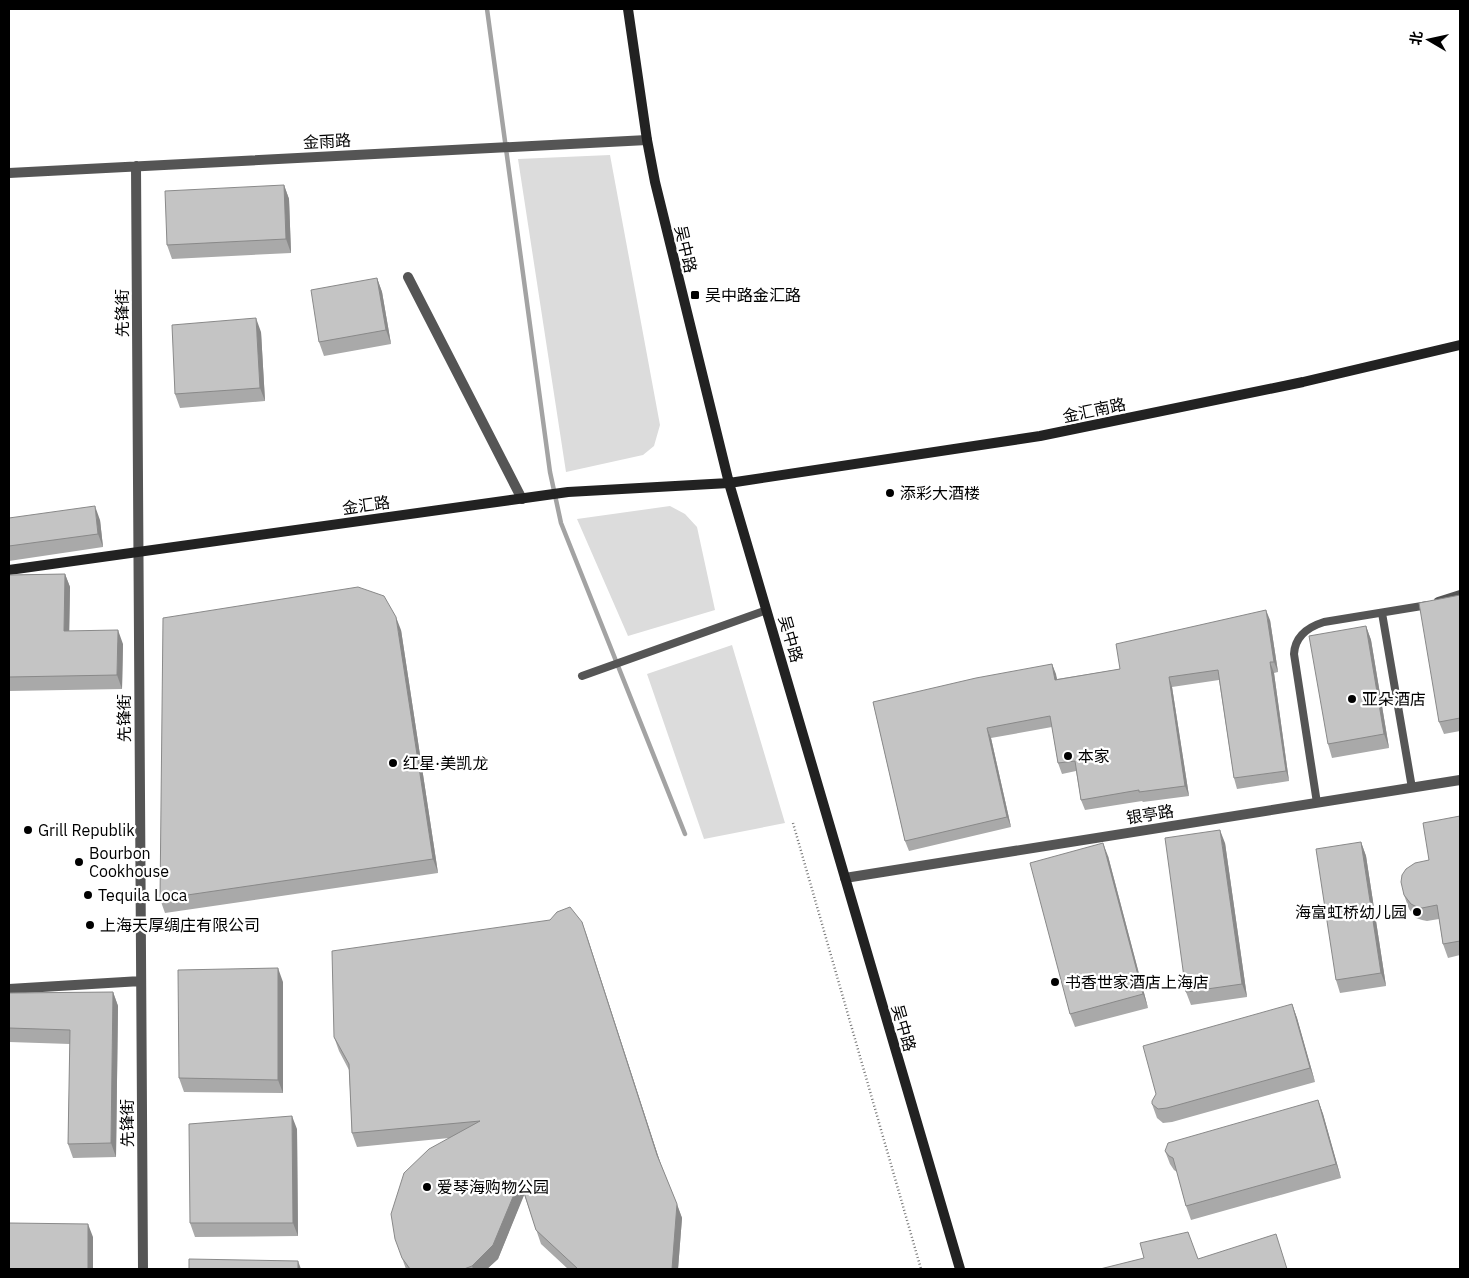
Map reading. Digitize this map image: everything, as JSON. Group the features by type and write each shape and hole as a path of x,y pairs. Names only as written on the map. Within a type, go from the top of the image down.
{"street":[{"name":"吴中路","path":"628,9 655,182 729,483 960,1269"},
{"name":"金雨路","path":"9,173 647,140"},
{"name":"先锋街","path":"136,166 143,1269"},
{"path":"408,277 522,499"},
{"name":"金汇南路","path":"729,483 1040,436 1303,382 1460,345"},
{"name":"金汇路","path":"9,570 568,492 729,483"},
{"name":"银亭路","path":"845,878 1460,780"},
{"path":"9,989 141,981"}],"lane":[{"path":"1317,803 1294,654 1299,637 1312,626 1324,622 1428,605 1460,594"},
{"path":"582,676 767,610"},
{"path":"1382,613 1412,788"}],"path":[{"path":"793,823 921,1269"}],"shaded area":[{"path":"610,155 660,425 654,446 643,455 566,472 518,159"},
{"path":"670,506 685,514 697,527 715,610 628,636 577,519"},
{"path":"732,645 785,823 704,839 647,674"}],"building":[{"path":"284,185 286,239 167,245 165,191"},
{"path":"377,278 386,330 319,342 311,290"},
{"path":"256,318 260,388 175,394 172,325"},
{"path":"95,506 98,534 9,546 9,518"},
{"path":"65,574 64,631 118,630 117,675 9,677 9,575"},
{"path":"358,587 384,596 396,617 433,859 160,899 163,618"},
{"path":"1460,595 1460,718 1439,722 1419,603"},
{"path":"1266,610 1274,662 1270,662 1286,771 1234,778 1218,670 1169,677 1185,786 1139,792 1139,790 1081,800 1075,761 1058,763 1050,716 987,728 1007,817 905,841 873,702 976,678 1052,664 1055,680 1120,669 1116,644"},
{"name":"亚朵酒店","path":"1366,626 1384,734 1328,744 1309,636"},
{"path":"1460,816 1460,941 1443,944 1437,905 1422,908 1411,904 1404,895 1401,882 1402,875 1406,869 1415,863 1429,860 1423,823"},
{"path":"1220,830 1242,984 1186,992 1165,838"},
{"path":"1361,842 1381,973 1336,980 1316,849"},
{"path":"1103,843 1143,994 1070,1014 1030,863"},
{"path":"570,907 582,922 657,1155 677,1204 672,1269 578,1269 536,1230 520,1180 493,1245 472,1266 464,1269 410,1269 402,1258 395,1239 391,1214 404,1173 429,1149 480,1121 352,1133 349,1064 334,1037 332,951 550,920 557,912"},
{"path":"278,968 278,1080 179,1078 178,970"},
{"path":"113,992 111,1143 68,1144 70,1030 9,1028 9,993"},
{"path":"1292,1004 1310,1068 1167,1108 1158,1109 1152,1104 1156,1094 1143,1046"},
{"path":"1318,1100 1336,1164 1186,1206 1173,1158 1165,1151 1168,1143"},
{"path":"292,1116 293,1223 190,1223 189,1124"},
{"path":"9,1223 88,1224 88,1269 9,1269"},
{"path":"1188,1232 1198,1259 1276,1234 1287,1269 1100,1269 1144,1258 1140,1243"},
{"path":"189,1259 298,1261 298,1269 189,1269"}],"waterway":[{"path":"487,9 550,472 561,523 685,834"}],"place":[{"name":"吴中路金汇路","path":"695,295"},
{"name":"添彩大酒楼","path":"890,493"},
{"name":"亚朵酒店","path":"1352,699"},
{"name":"本家","path":"1068,756"},
{"name":"红星·美凯龙","path":"393,763"},
{"name":"Grill Republik","path":"28,830"},
{"name":"Bourbon Cookhouse","path":"79,862"},
{"name":"Tequila Loca","path":"88,895"},
{"name":"海富虹桥幼儿园","path":"1417,912"},
{"name":"上海天厚绸庄有限公司","path":"90,925"},
{"name":"书香世家酒店上海店","path":"1055,982"},
{"name":"爱琴海购物公园","path":"427,1187"}]}
